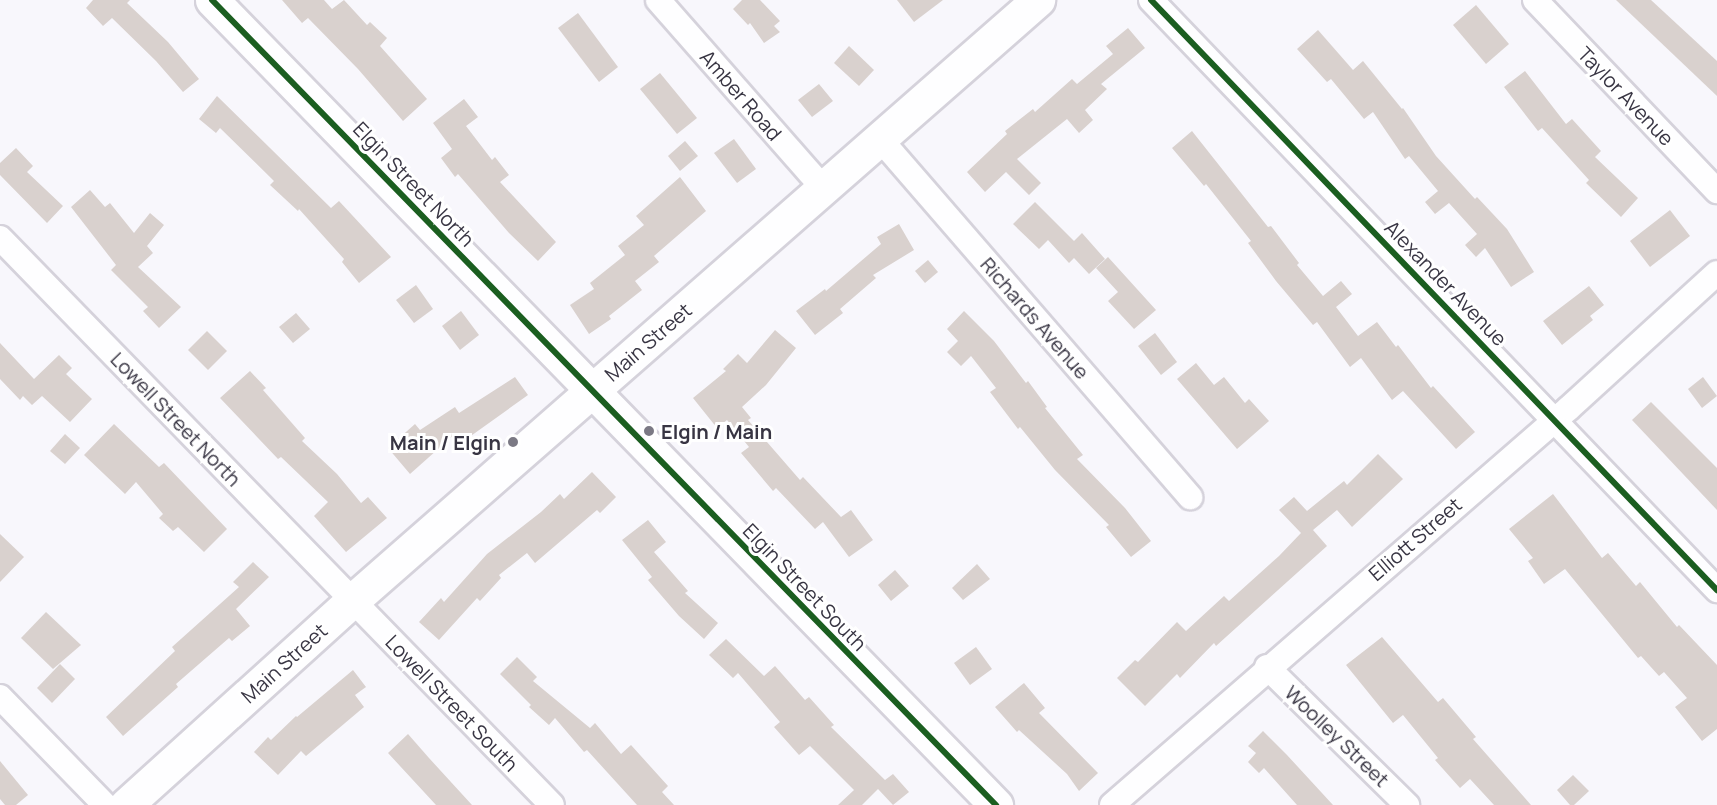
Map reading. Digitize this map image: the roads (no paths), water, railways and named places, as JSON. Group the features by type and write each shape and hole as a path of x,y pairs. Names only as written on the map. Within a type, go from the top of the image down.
{"main road":[{"name":"Elgin Street North","path":"212,0 592,390"},
{"name":"Main Street","path":"126,805 353,600 880,139 1022,5"},
{"name":"Elgin Street South","path":"592,390 996,805"}],"street":[{"name":"Amber Road","path":"658,0 824,189"},
{"name":"Alexander Avenue","path":"1150,0 1717,590"},
{"name":"Taylor Avenue","path":"1535,0 1717,191"},
{"name":"Richards Avenue","path":"880,139 1190,497"},
{"name":"Lowell Street North","path":"0,238 353,600"},
{"name":"Elliott Street","path":"1112,805 1267,667 1553,420 1717,273"},
{"name":"Lowell Street South","path":"353,600 552,805"},
{"name":"Woolley Street","path":"1267,667 1407,805"},
{"path":"0,697 105,805"}],"place":[{"name":"Elgin / Main","path":"649,431"},
{"name":"Main / Elgin","path":"513,442"}]}
